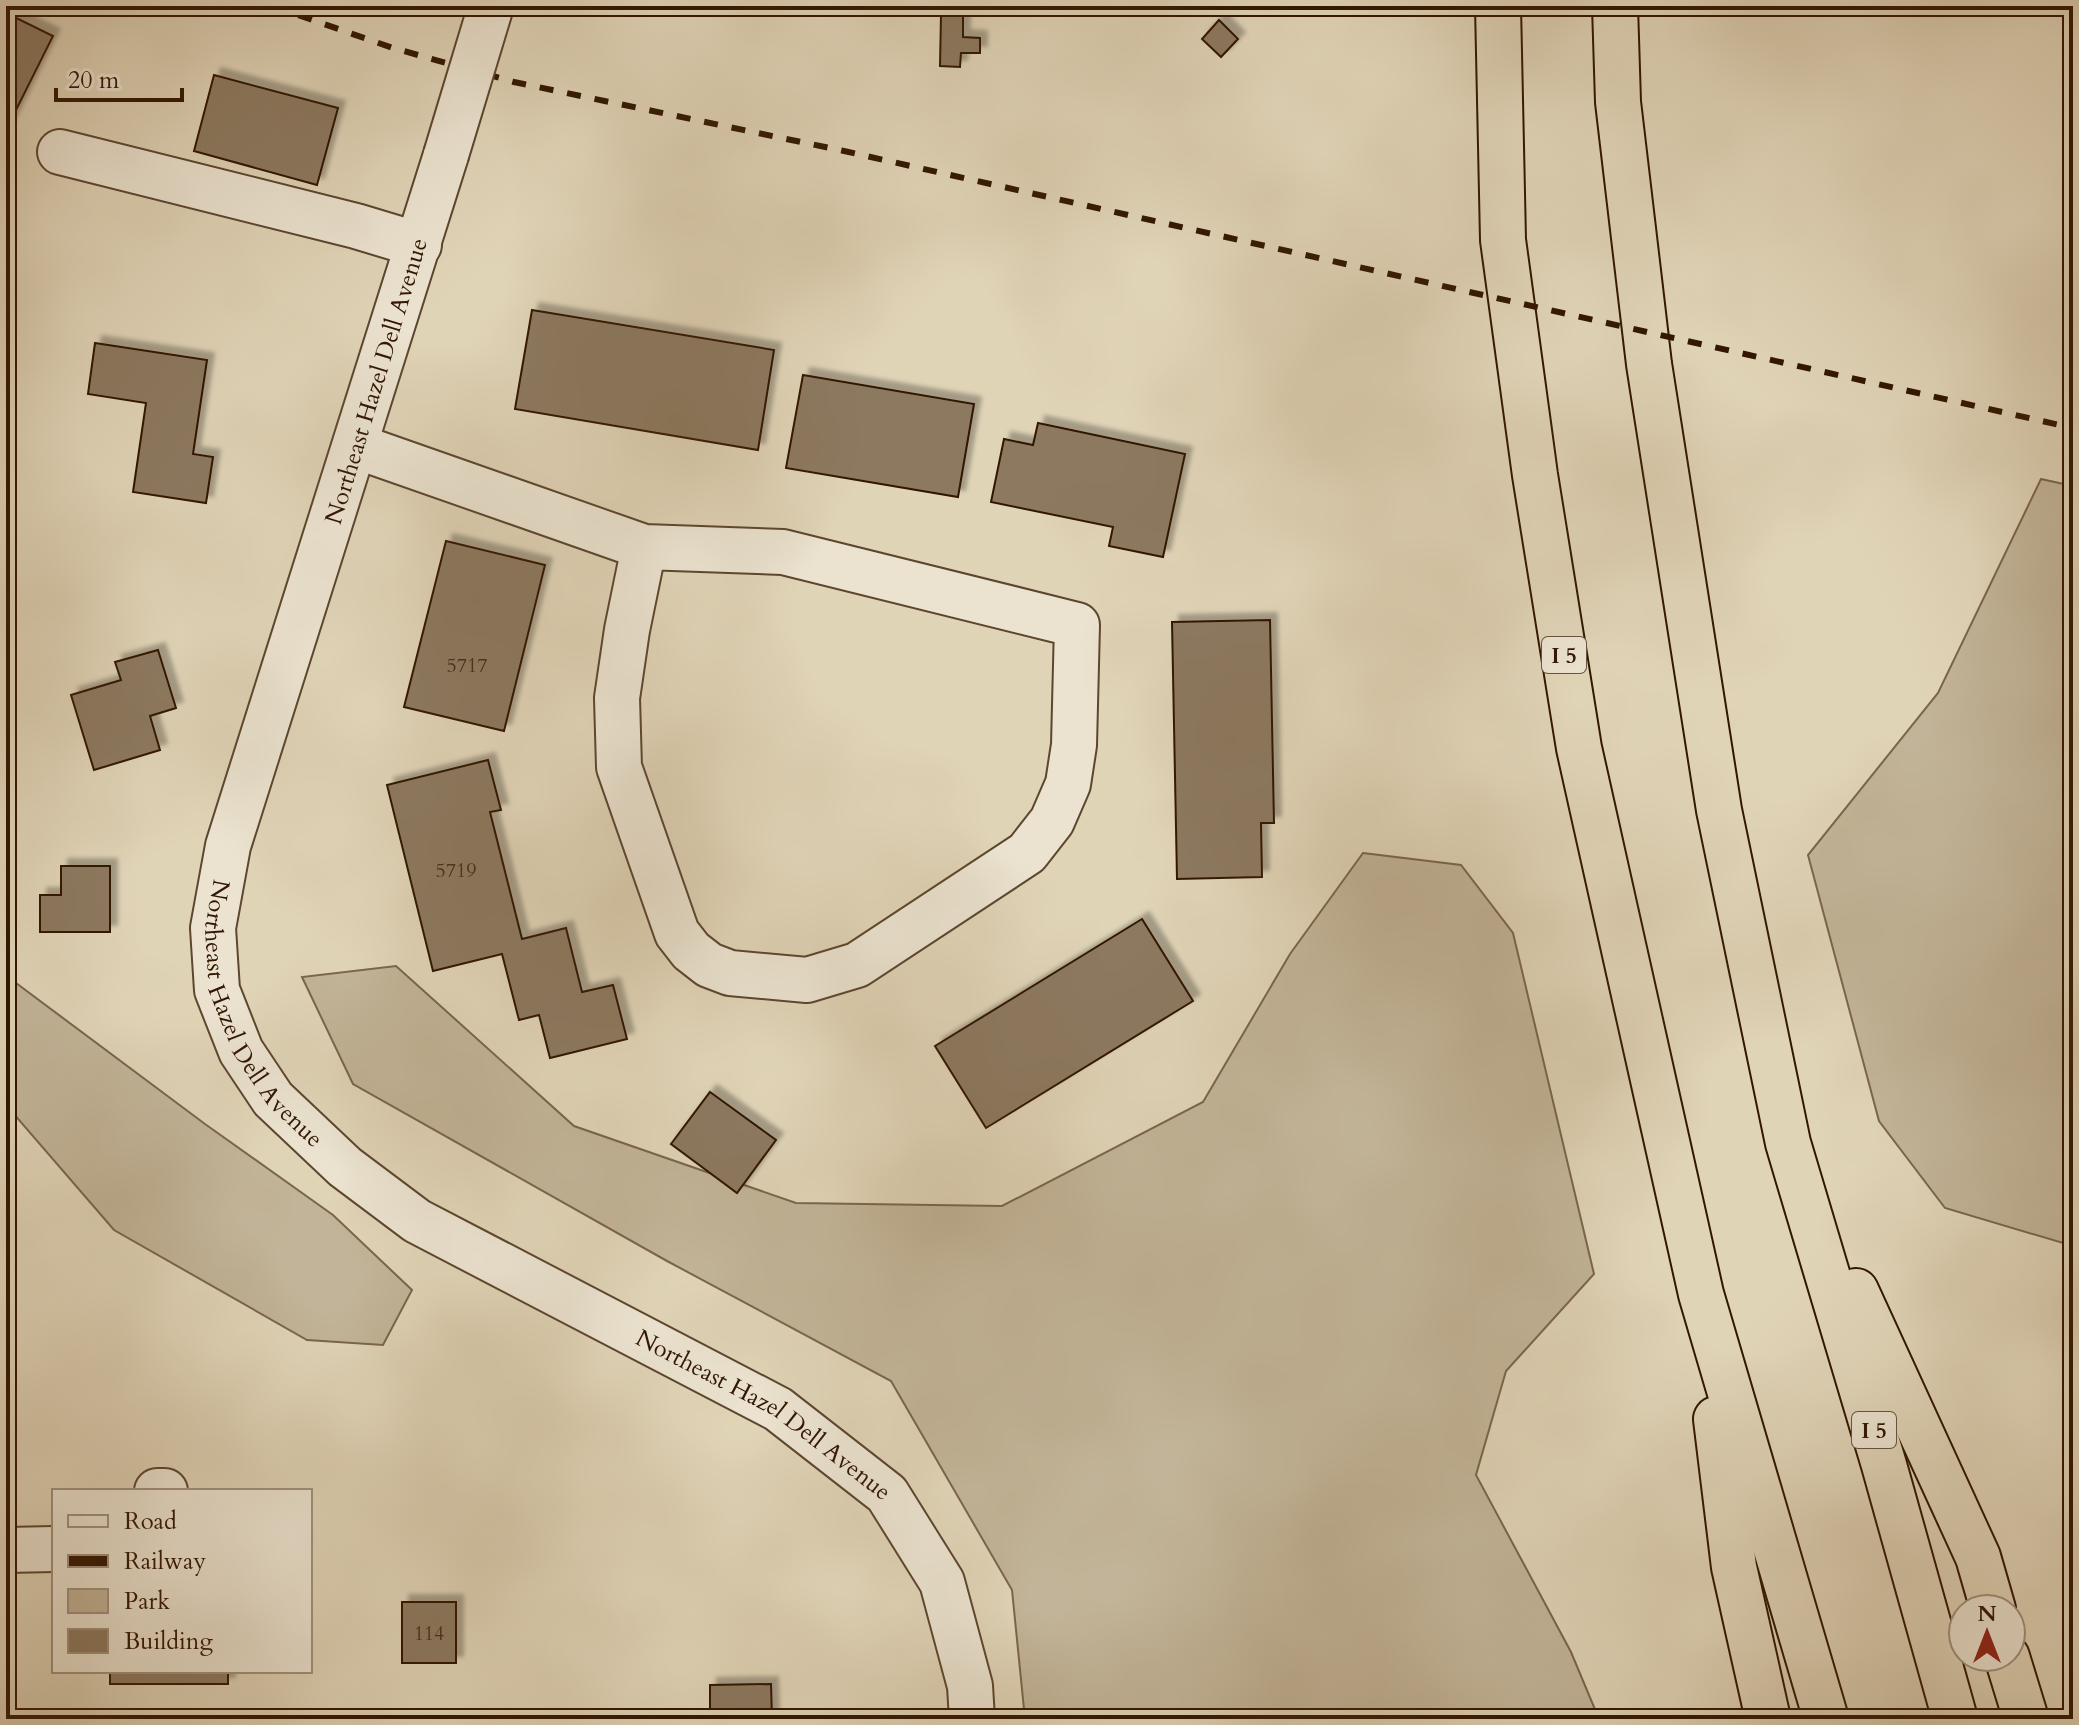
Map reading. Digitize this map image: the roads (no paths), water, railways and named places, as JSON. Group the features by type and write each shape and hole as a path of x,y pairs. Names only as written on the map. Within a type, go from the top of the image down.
{"highway":[{"name":"I 5","path":"1498,6 1503,240 1579,748 1701,1294 1826,1719"},
{"name":"I 5","path":"1615,6 1618,102 1649,364 1719,810 1788,1143 1884,1465 1955,1719"},
{"path":"1788,1143 1978,1557 1988,1593"},
{"path":"1701,1294 1734,1567 1768,1719"},
{"path":"2012,1673 2026,1719"}],"street":[{"name":"Northeast Hazel Dell Avenue","path":"491,6 419,245 228,846 213,928 217,990 241,1051 273,1099 345,1167 417,1221 778,1409 887,1494 942,1582 970,1686 972,1719"},
{"path":"60,152 356,226 419,245"},
{"path":"356,446 644,547 783,552 1077,625 1074,745 1068,784 1052,821 1027,853 857,965 807,980 730,973 709,965 691,951 677,933 619,767 617,698 644,547"},
{"path":"6,1550 52,1549"}],"railway":[{"path":"272,6 393,48 514,82 844,151 2073,428"}]}
